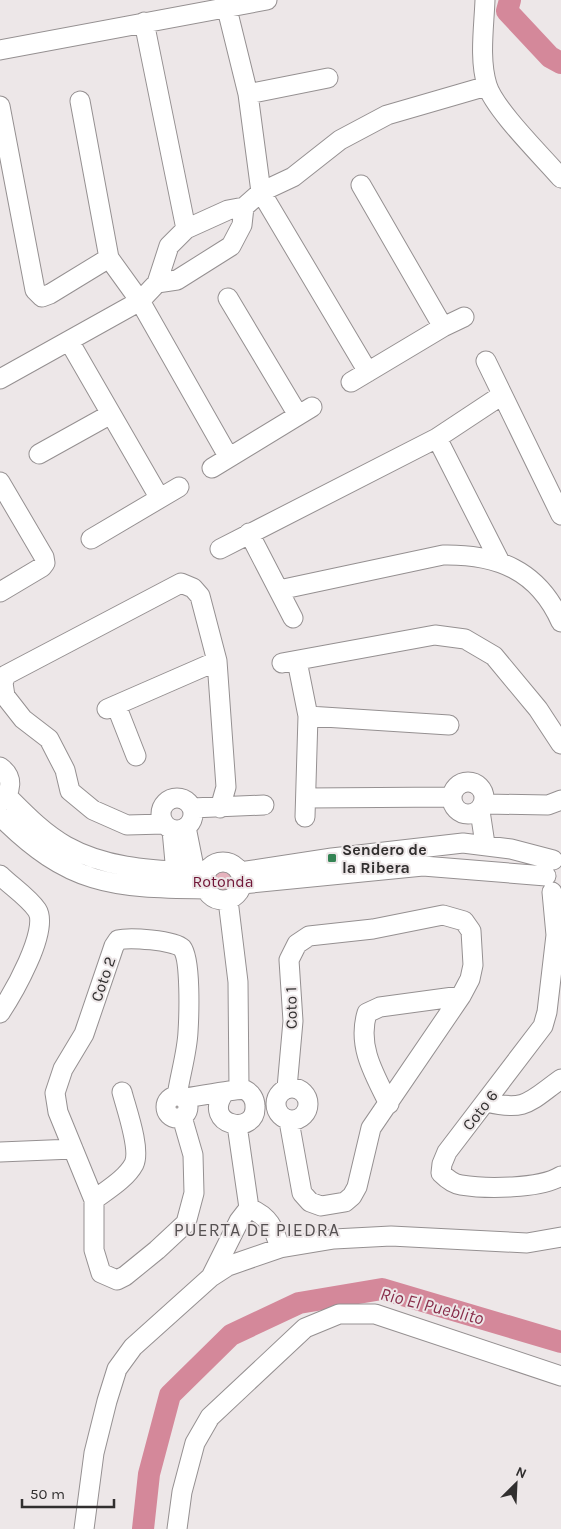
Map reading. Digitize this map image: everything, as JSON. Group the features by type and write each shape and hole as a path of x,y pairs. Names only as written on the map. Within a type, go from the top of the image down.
{"street":[{"path":"0,50 144,22 228,9 267,0"},
{"path":"485,0 484,69 487,86 495,102 561,178"},
{"path":"228,9 248,94 261,192 368,372"},
{"path":"144,22 186,229"},
{"path":"248,94 328,78"},
{"path":"0,379 140,301 157,283 169,246 186,229 228,210 244,207 261,192 293,177 340,140 387,115 487,86"},
{"path":"80,101 108,258 140,301 228,456"},
{"path":"0,106 35,290 42,298 108,258"},
{"path":"360,184 443,327"},
{"path":"157,283 177,280 231,246 242,225 244,207"},
{"path":"212,468 228,456 305,411 228,298"},
{"path":"351,382 443,327 464,317"},
{"path":"69,341 159,497"},
{"path":"486,361 561,515"},
{"path":"220,550 249,533 437,438 502,395"},
{"path":"39,454 111,414"},
{"path":"437,438 500,562"},
{"path":"0,482 44,557 45,563 42,567 0,592"},
{"path":"91,539 159,497 179,487"},
{"path":"249,533 293,618"},
{"path":"279,590 443,555 466,555 500,562 529,577 548,597 560,618"},
{"path":"0,816 26,842 55,862 84,876 122,886 195,877 213,864 225,862 231,864 241,878 238,894 222,901 212,897 195,877 174,827 160,814 168,800 174,798 184,800 192,808 192,818 174,827 128,825 93,810 70,791 65,770 48,740 23,720 5,696 3,683 6,675 181,583 193,588 200,596 217,661 226,787 220,808"},
{"path":"305,817 308,716 290,662 435,635 465,638 494,656 538,709 561,744"},
{"path":"136,756 112,707 217,661"},
{"path":"308,716 449,725"},
{"path":"0,767 9,776 10,783 3,799 65,846 89,857 122,867 195,877"},
{"path":"463,843 454,804 454,789 460,783 468,781 476,783 482,788 485,796 482,807 485,844"},
{"path":"307,798 454,804 468,814 482,807 548,805 561,800"},
{"path":"192,808 264,805"},
{"path":"241,878 332,858 463,843 485,844 555,877"},
{"path":"241,878 423,866 555,877"},
{"path":"0,875 38,911 40,924 24,969 3,1000"},
{"name":"Coto 6","path":"555,877 559,935 547,1012 543,1026 487,1102 447,1152 442,1164 441,1174 448,1180 460,1185 523,1186 552,1182 561,1176"},
{"path":"228,900 238,982 238,1100 246,1123 237,1125 223,1119 238,1100"},
{"name":"Coto 1","path":"388,1104 371,1128 352,1196 345,1202 321,1206 310,1202 302,1193 283,1106 294,1021 290,960 297,944 309,936 373,929 443,915 464,921 471,931 473,965 470,979 462,996"},
{"name":"Coto 2","path":"73,1149 58,1112 56,1093 63,1070 84,1034 114,946 118,940 126,938 173,943 182,948 186,960 188,1033 182,1106"},
{"path":"388,1104 462,996"},
{"path":"388,1104 364,1050 364,1025 368,1013 380,1007 462,996"},
{"path":"487,1102 508,1107 522,1106 561,1079"},
{"path":"94,1200 125,1176 135,1162 136,1148 122,1092"},
{"path":"0,1152 73,1149 94,1200 94,1250 101,1273 117,1280 125,1276 157,1250 186,1223 194,1193 193,1156 182,1106 238,1100 283,1106"},
{"path":"212,1276 239,1221 249,1208 237,1125"},
{"path":"249,1208 268,1219 275,1230 280,1248"},
{"path":"233,1236 246,1258"},
{"path":"84,1529 94,1453 117,1369 133,1347 212,1276 246,1258 280,1248 334,1239 391,1236 527,1243 561,1238"},
{"path":"177,1529 182,1492 195,1443 210,1417 305,1328 340,1314 375,1314 561,1376"}],"green space":[{"name":"Rotonda","path":"223,863 230,864 236,868 240,874 240,888 236,894 230,898 223,899 216,898 210,894 206,888 205,881 206,874 210,868 216,864"}],"waterway":[{"name":"Rio El Pueblito","path":"510,0 507,11 550,57 561,63"},
{"name":"Rio El Pueblito","path":"143,1529 149,1474 170,1395 231,1335 299,1303 382,1289 561,1342"}],"place":[{"name":"Sendero de la Ribera","path":"332,858"}],"district":[{"name":"PUERTA DE PIEDRA","path":"257,1230"}]}
